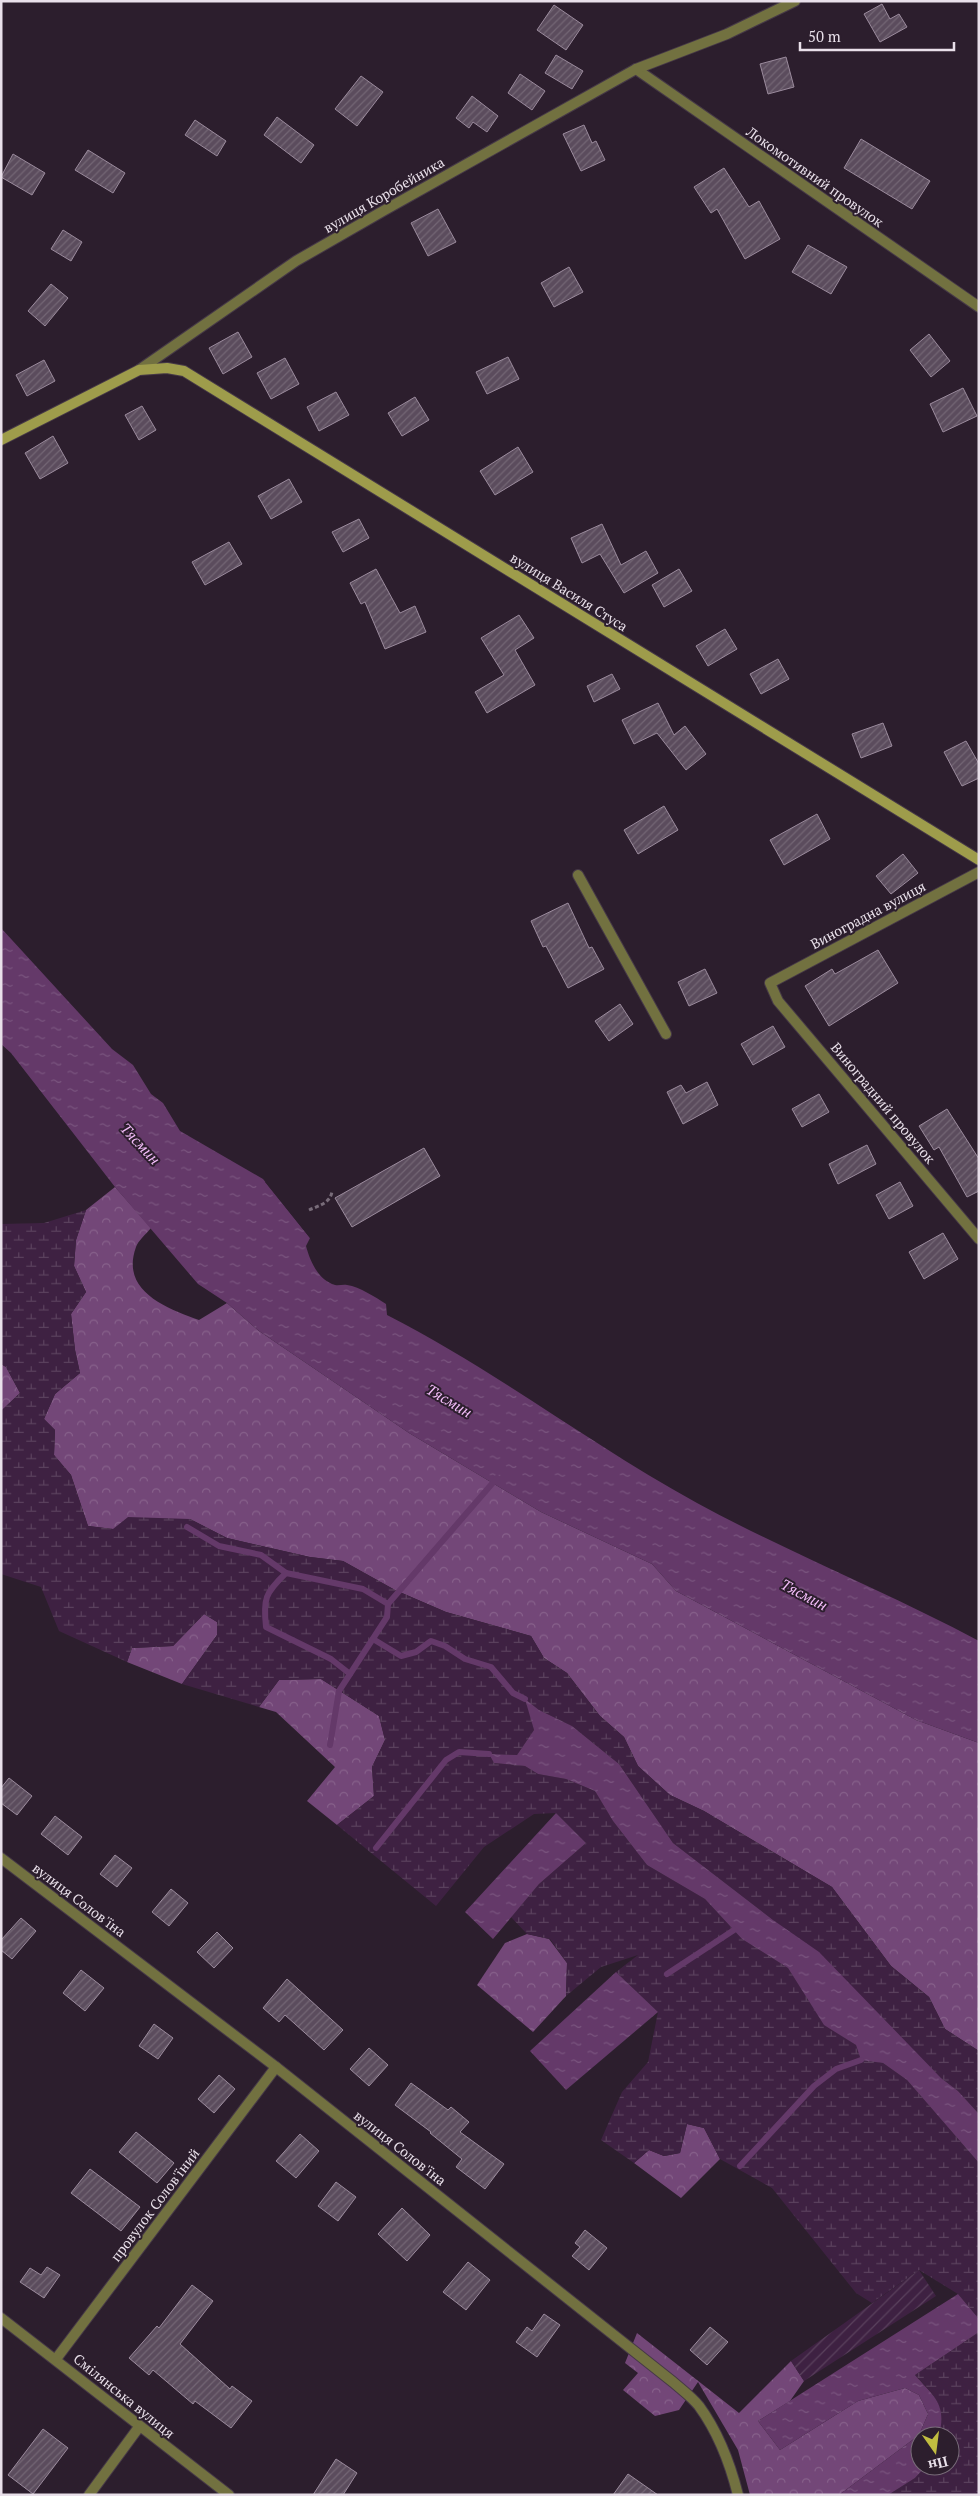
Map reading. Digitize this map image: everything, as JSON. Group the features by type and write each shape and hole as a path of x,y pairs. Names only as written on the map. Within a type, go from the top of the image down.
{"street":[{"name":"вулиця Коробейника","path":"1,440 139,370 296,261 636,69 727,34 795,1"},
{"name":"Локомотивний провулок","path":"636,69 979,307"},
{"name":"вулиця Василя Стуса","path":"139,370 167,368 184,371 195,377 979,860"},
{"name":"Виноградна вулиця","path":"770,983 979,872"},
{"path":"578,875 666,1034"},
{"name":"Виноградний провулок","path":"770,983 778,1001 979,1239"},
{"name":"вулиця Солов'їна","path":"1,1858 276,2067 686,2393 698,2405 720,2440 733,2474 738,2495"},
{"name":"провулок Солов'їний","path":"56,2359 276,2067"},
{"name":"Смілянська вулиця","path":"1,2318 229,2495"},
{"path":"89,2495 139,2427"}],"path":[{"path":"309,1210 328,1201 332,1197 332,1191"}],"green space":[{"path":"115,1187 151,1228 137,1245 133,1262 134,1275 140,1286 149,1296 173,1310 199,1320 227,1303 259,1331 409,1433 541,1512 652,1564 676,1591 916,1720 979,1743 979,2051 945,2029 929,1997 891,1966 832,1887 704,1811 670,1795 638,1766 624,1737 600,1716 567,1673 544,1658 531,1636 446,1612 395,1590 343,1561 310,1557 227,1538 190,1519 113,1529 88,1526 71,1475 54,1455 55,1430 44,1419 55,1394 80,1373 71,1314 86,1292 74,1266 76,1240 86,1210"},
{"path":"86,1210 76,1240 74,1266 86,1292 71,1314 80,1373 55,1394 44,1419 55,1430 54,1455 71,1475 88,1526 113,1529 128,1517 190,1519 227,1538 310,1557 343,1561 395,1590 446,1612 531,1636 544,1658 567,1673 600,1716 624,1737 638,1766 670,1795 704,1811 832,1887 891,1966 929,1997 945,2029 979,2051 979,2114 958,2091 941,2078 773,1920 673,1843 619,1764 572,1726 539,1710 526,1700 534,1730 517,1755 489,1754 494,1763 525,1766 538,1774 566,1779 595,1791 613,1821 647,1865 705,1899 742,1939 788,1968 824,2024 856,2045 861,2059 883,2063 907,2080 979,2163 979,2319 958,2294 919,2270 872,2303 856,2293 772,2188 720,2159 704,2128 687,2124 680,2153 664,2156 649,2150 634,2163 601,2140 622,2092 648,2062 658,2012 616,1972 638,1955 601,1967 566,1996 567,1963 550,1939 527,1934 511,1917 539,1884 586,1843 556,1813 534,1814 484,1847 436,1906 337,1825 374,1796 372,1767 385,1740 379,1716 321,1679 279,1680 259,1707 182,1684 217,1635 217,1622 204,1614 173,1646 132,1648 127,1662 59,1631 41,1587 1,1574 1,1411 20,1393 6,1367 1,1364 1,1224 44,1223"},
{"path":"1,1364 6,1367 20,1393 1,1411"},
{"path":"204,1614 217,1622 217,1635 182,1684 127,1662 132,1648 173,1646"},
{"path":"321,1679 379,1716 385,1740 372,1767 374,1796 337,1825 307,1801 335,1767 276,1712 259,1707 279,1680"},
{"path":"527,1934 549,1939 567,1963 566,1996 533,2032 477,1985 505,1943"},
{"path":"687,2124 704,2128 720,2159 681,2198 634,2163 649,2150 664,2156 680,2153"},
{"path":"919,2270 936,2296 804,2381 791,2361"},
{"path":"979,2332 979,2495 888,2495 917,2476 960,2476 960,2426 941,2426 940,2409 937,2402 915,2375"},
{"path":"637,2333 739,2413 791,2361 804,2381 790,2401 758,2421 780,2450 858,2401 905,2388 919,2395 928,2414 923,2426 910,2426 910,2442 839,2495 750,2495 738,2450 698,2382 679,2410 655,2416 623,2390 638,2373 625,2363"}],"water":[{"name":"Тясмин","path":"1,928 112,1049 133,1065 151,1094 163,1103 180,1131 263,1179 310,1238 306,1246 312,1264 329,1283 357,1288 372,1295 386,1304 387,1315 466,1359 619,1457 697,1503 767,1539 979,1641 979,1743 916,1720 676,1591 652,1564 541,1512 409,1433 259,1331 227,1303 198,1284 115,1187 11,1053 1,1044"},
{"path":"525,1699 539,1710 572,1726 619,1764 673,1843 773,1920 819,1952 941,2078 958,2091 979,2114 979,2163 907,2080 883,2063 861,2060 856,2045 824,2025 788,1968 742,1939 705,1899 647,1865 613,1821 595,1791 566,1779 538,1774 525,1766 494,1763 489,1754 517,1755 534,1730"},
{"path":"556,1813 586,1843 539,1884 493,1939 465,1912"},
{"path":"616,1972 658,2012 566,2090 530,2051"},
{"path":"958,2294 979,2319 979,2332 915,2375 937,2401 940,2408 941,2426 923,2426 928,2414 919,2395 905,2388 858,2401 780,2450 758,2421"},
{"path":"910,2442 910,2476 917,2476 915,2478 888,2495 839,2495"}],"pier":[{"path":"267,1181 312,1237 310,1238 265,1182"}],"building":[{"path":"882,4 890,19 899,14 907,27 880,42 864,14"},
{"path":"554,5 583,25 566,50 537,30"},
{"path":"556,55 583,71 572,89 545,73"},
{"path":"786,57 794,87 768,94 760,64"},
{"path":"520,74 545,91 532,110 508,93"},
{"path":"361,76 383,92 357,126 335,109"},
{"path":"472,96 498,116 487,132 473,122 469,128 456,118"},
{"path":"277,117 314,145 301,163 264,135"},
{"path":"195,120 226,141 217,156 185,135"},
{"path":"584,125 592,143 596,141 605,160 581,171 563,134"},
{"path":"861,139 930,181 912,209 844,168"},
{"path":"88,150 125,173 113,193 75,170"},
{"path":"13,154 45,173 32,195 1,177"},
{"path":"724,168 749,207 759,201 780,239 745,259 717,209 711,213 694,187"},
{"path":"438,209 456,242 428,256 411,223"},
{"path":"63,230 82,242 71,261 51,249"},
{"path":"808,245 847,267 831,294 792,272"},
{"path":"569,267 583,292 554,307 541,283"},
{"path":"51,284 68,298 45,326 28,311"},
{"path":"238,332 252,357 223,374 209,348"},
{"path":"929,334 950,361 931,377 910,350"},
{"path":"508,357 519,379 487,394 476,372"},
{"path":"285,358 299,384 271,399 257,373"},
{"path":"44,360 55,381 27,396 16,375"},
{"path":"963,388 977,416 943,432 930,404"},
{"path":"336,392 349,415 319,431 307,407"},
{"path":"415,397 429,420 402,436 388,413"},
{"path":"142,406 156,430 139,440 125,415"},
{"path":"53,436 68,463 40,479 25,453"},
{"path":"518,447 533,472 495,495 480,471"},
{"path":"289,479 302,502 271,519 258,496"},
{"path":"359,519 369,538 343,552 332,532"},
{"path":"602,524 621,565 646,551 658,573 624,593 600,554 582,563 571,538"},
{"path":"229,542 242,564 205,585 192,562"},
{"path":"376,569 400,613 415,606 426,632 385,649 365,602 361,604 350,583"},
{"path":"679,569 692,591 664,607 652,585"},
{"path":"519,615 534,638 515,650 535,685 487,713 475,692 504,675 481,638"},
{"path":"725,629 737,649 708,666 696,646"},
{"path":"778,659 789,679 761,694 750,674"},
{"path":"612,674 620,689 594,702 587,686"},
{"path":"658,703 674,735 685,726 706,754 686,770 657,733 634,744 622,720"},
{"path":"883,723 892,746 861,758 852,734"},
{"path":"966,741 979,764 979,778 962,786 944,752"},
{"path":"664,806 678,830 638,854 624,830"},
{"path":"817,814 830,839 784,865 770,840"},
{"path":"903,854 918,873 891,894 876,876"},
{"path":"568,903 589,948 592,947 604,969 568,988 546,946 543,947 531,921"},
{"path":"878,950 898,983 829,1026 805,986 832,969 835,974"},
{"path":"705,969 717,993 689,1006 678,982"},
{"path":"620,1004 633,1024 609,1041 595,1021"},
{"path":"773,1026 785,1047 753,1065 741,1044"},
{"path":"707,1082 718,1105 683,1124 667,1092 681,1085 686,1093"},
{"path":"819,1094 829,1112 802,1127 792,1109"},
{"path":"947,1109 979,1159 979,1191 967,1197 939,1147 934,1150 919,1126"},
{"path":"867,1145 876,1164 838,1184 829,1164"},
{"path":"424,1148 440,1176 352,1227 335,1198"},
{"path":"900,1182 913,1206 889,1219 876,1195"},
{"path":"943,1233 958,1259 924,1279 909,1252"},
{"path":"9,1778 32,1796 17,1815 1,1803 1,1788"},
{"path":"55,1816 82,1837 68,1855 41,1834"},
{"path":"115,1855 132,1868 117,1887 100,1874"},
{"path":"171,1889 188,1903 169,1926 152,1912"},
{"path":"21,1918 36,1931 12,1959 1,1950 1,1940"},
{"path":"217,1932 233,1948 214,1968 197,1952"},
{"path":"81,1970 104,1988 85,2011 63,1993"},
{"path":"287,1979 343,2030 324,2050 285,2015 279,2022 263,2008"},
{"path":"154,2024 173,2038 158,2059 139,2046"},
{"path":"369,2048 388,2065 369,2086 350,2069"},
{"path":"219,2075 235,2089 214,2113 198,2099"},
{"path":"411,2083 448,2110 451,2107 469,2122 460,2132 504,2164 485,2189 456,2167 462,2159 431,2132 395,2105"},
{"path":"136,2132 174,2163 157,2183 119,2152"},
{"path":"300,2134 319,2151 296,2178 276,2161"},
{"path":"90,2169 140,2207 121,2231 71,2193"},
{"path":"336,2182 356,2197 338,2221 318,2206"},
{"path":"402,2208 430,2235 407,2261 378,2234"},
{"path":"585,2230 607,2248 589,2270 572,2256 580,2247 575,2243"},
{"path":"468,2262 490,2280 466,2310 443,2292"},
{"path":"47,2267 60,2275 44,2298 20,2282 30,2268 41,2275"},
{"path":"192,2285 213,2301 180,2344 230,2389 232,2386 252,2401 231,2428 195,2401 193,2404 153,2370 149,2375 129,2358 157,2326 159,2328"},
{"path":"544,2314 560,2325 537,2357 516,2342 527,2327 532,2331"},
{"path":"710,2327 728,2342 707,2365 690,2350"},
{"path":"43,2429 68,2448 33,2494 8,2475"},
{"path":"336,2459 357,2473 343,2495 313,2495"},
{"path":"628,2474 658,2495 613,2495"}],"waterway":[{"path":"330,1745 339,1691 387,1617 388,1604 497,1478"},
{"path":"187,1527 219,1546 261,1555 286,1573"},
{"path":"350,1674 331,1659 266,1627 265,1603 270,1591 286,1573 363,1589 388,1604"},
{"path":"373,1639 401,1656 416,1652 431,1641 445,1646 465,1659 491,1667 513,1693 525,1699"},
{"path":"376,1848 446,1760 459,1752 489,1754"},
{"path":"667,1974 734,1930"},
{"path":"740,2166 814,2086 836,2069 861,2060"}]}
